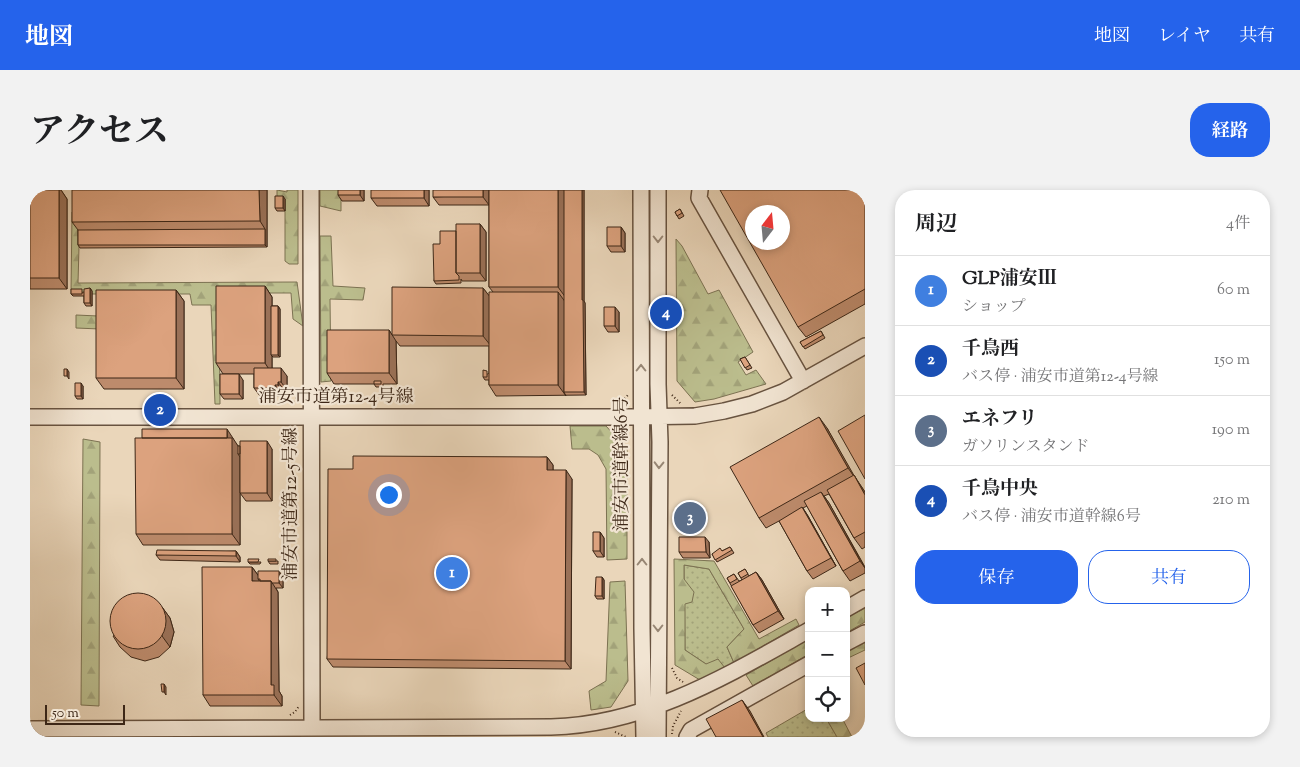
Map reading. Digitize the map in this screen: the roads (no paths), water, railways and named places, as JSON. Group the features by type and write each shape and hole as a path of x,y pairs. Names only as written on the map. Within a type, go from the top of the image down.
{"street":[{"name":"浦安市道第12-5号線","path":"311,190 312,728"},
{"name":"浦安市道幹線6号","path":"641,190 642,416 650,707 658,737"},
{"name":"浦安市道幹線6号","path":"644,737 650,707 659,417 658,190"},
{"path":"700,190 699,198 803,381"},
{"name":"浦安市道第12-4号線","path":"30,417 694,416 739,408 769,398 865,346"},
{"path":"850,607 865,598"},
{"path":"30,729 135,733 312,728 561,727 597,722 650,707 696,691 718,681 805,632"},
{"path":"850,641 865,633"},
{"path":"687,737 691,730 805,666"}],"place":[{"name":"千鳥中央","path":"666,313"},
{"name":"千鳥西","path":"160,410"},
{"name":"エネフリ","path":"690,518"},
{"name":"GLP浦安Ⅲ","path":"452,573"}]}
